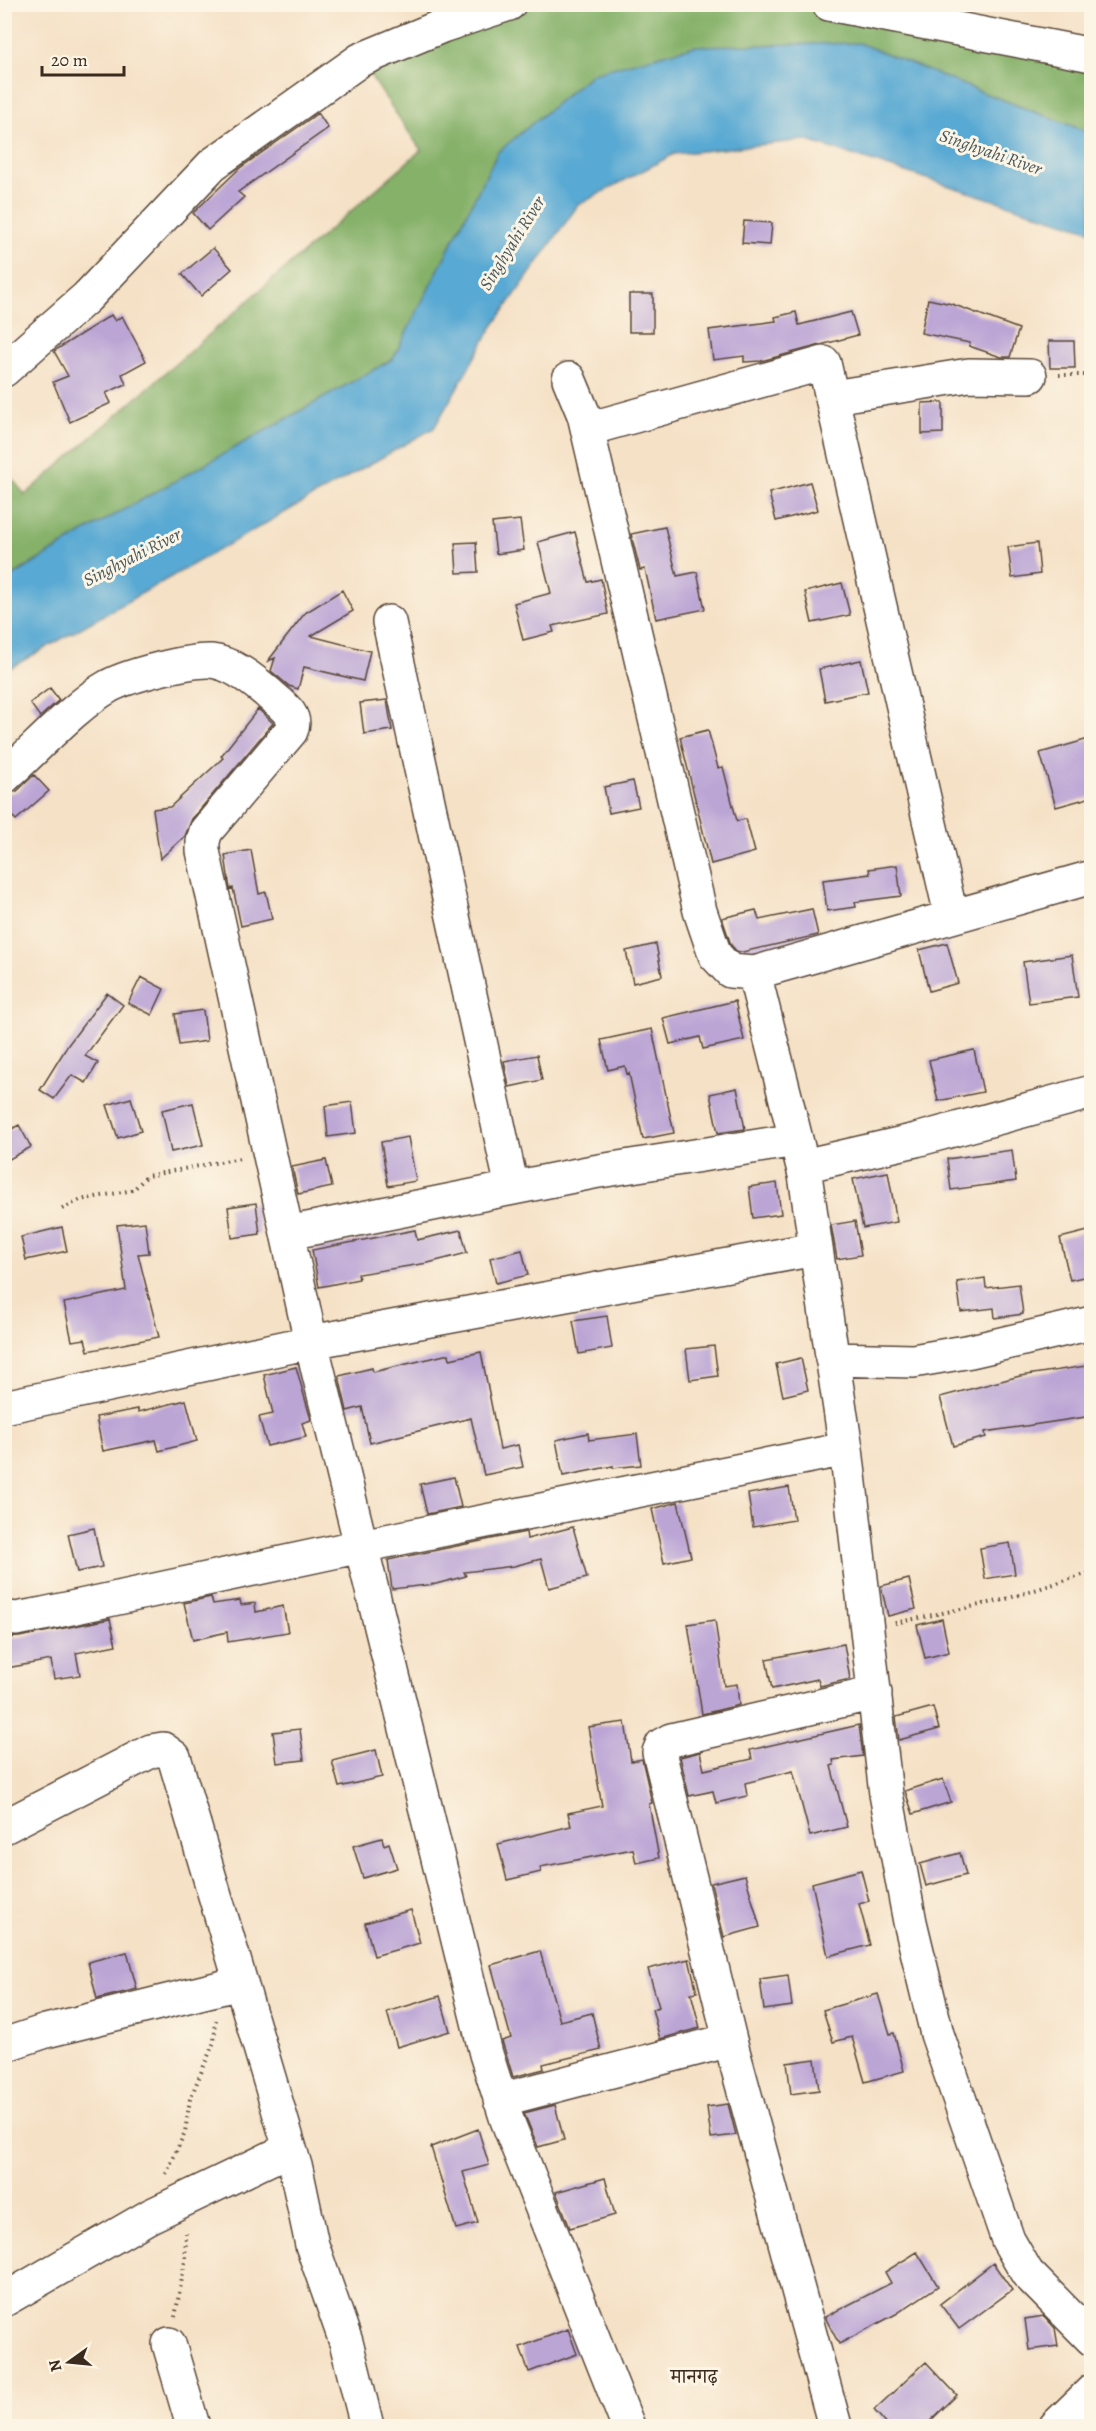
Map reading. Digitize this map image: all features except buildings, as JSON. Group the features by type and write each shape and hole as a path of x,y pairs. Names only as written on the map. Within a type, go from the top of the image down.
{"street":[{"path":"4,370 87,297 213,164 360,60 442,26 509,4"},
{"path":"829,4 1092,55"},
{"path":"588,429 824,363 951,915"},
{"path":"833,397 969,375 1030,376"},
{"path":"569,379 588,429 699,911 715,955 730,971 754,973 951,915 1092,877"},
{"path":"389,622 512,1188"},
{"path":"4,777 109,686 159,669 212,661 249,676 292,715 294,726 291,731 206,831 202,841 311,1342 486,2054 500,2100 628,2427"},
{"path":"754,973 800,1153 846,1449 886,1794 910,1922 937,2034 1008,2240 1022,2265 1092,2339"},
{"path":"288,1233 592,1172 916,1140 1092,1092"},
{"path":"4,1407 311,1342 815,1249"},
{"path":"832,1359 913,1361 971,1351 1092,1323"},
{"path":"4,1617 15,1619 43,1614 361,1546 846,1449"},
{"path":"835,2427 730,2040 660,1747 671,1740 875,1694"},
{"path":"4,1827 151,1750 163,1749 174,1757 227,1986 290,2149 312,2245 346,2342 367,2427"},
{"path":"4,2045 46,2031 227,1986"},
{"path":"500,2100 730,2040"},
{"path":"4,2300 168,2208 290,2149"},
{"path":"169,2344 192,2427"},
{"path":"1056,2427 1092,2391"}],"path":[{"path":"62,1209 80,1200 133,1190 147,1176 270,1152"},
{"path":"867,1629 1004,1600 1092,1572"},
{"path":"169,2344 178,2301 187,2234 160,2196 163,2180 182,2141 190,2099 214,2042 216,2014 227,1986"}],"green space":[{"path":"829,4 1091,66 1091,133 984,93 498,152 393,359 86,531 5,580 5,470 25,495 421,150 360,60 509,5"}],"water":[{"name":"Singhyahi River","path":"859,43 1091,133 1091,231 805,140 674,154 578,205 491,329 434,428 5,671 5,581 86,531 393,359 498,152 593,73 695,46"}],"district":[{"name":"मानगढ़","path":"694,2376"}]}
